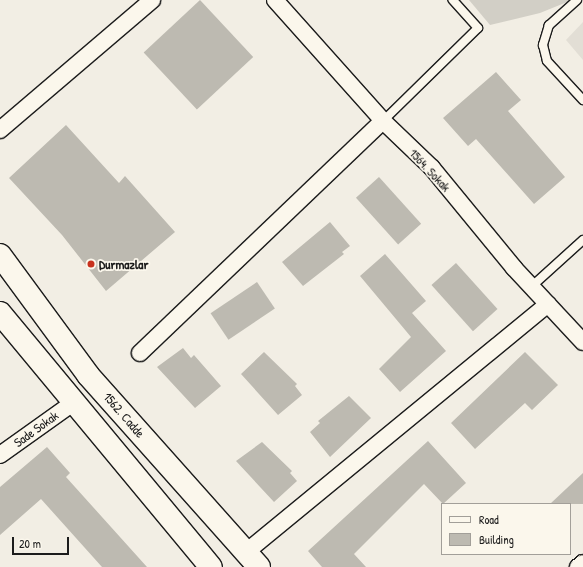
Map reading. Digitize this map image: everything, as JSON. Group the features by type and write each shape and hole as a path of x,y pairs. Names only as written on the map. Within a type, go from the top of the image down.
{"main road":[{"name":"1562. Cadde","path":"0,255 88,374 252,560"},
{"path":"0,313 73,403 211,567"}],"street":[{"path":"0,130 152,0"},
{"name":"1564. Sokak","path":"275,0 383,121 432,168 531,287 583,342"},
{"path":"140,353 383,121"},
{"path":"252,560 548,304"},
{"name":"Sade Sokak","path":"0,455 73,403"},
{"path":"578,567 583,563"}],"lane":[{"path":"383,121 478,28 453,0"},
{"path":"577,0 548,25 544,44 547,61 583,100"},
{"path":"531,287 583,240"}],"shaded area":[{"path":"469,0 572,0 540,13 490,25"},
{"path":"583,22 583,60 566,40"}],"building":[{"path":"200,0 253,57 197,110 144,53"},
{"path":"496,72 521,100 508,111 565,177 534,204 476,139 468,146 443,118"},
{"path":"66,125 119,183 125,176 175,232 106,291 62,235 9,178"},
{"path":"379,177 421,224 398,245 356,198"},
{"path":"330,222 350,246 342,252 344,254 303,286 282,262"},
{"path":"385,254 426,301 412,313 446,351 400,392 379,369 411,337 360,276"},
{"path":"456,263 497,309 473,331 431,285"},
{"path":"257,282 275,309 228,340 211,313"},
{"path":"183,348 191,358 194,355 221,386 195,408 157,367"},
{"path":"264,352 297,384 295,386 302,395 278,415 241,374"},
{"path":"525,352 558,385 532,410 525,403 475,449 451,423"},
{"path":"349,396 371,418 330,457 310,432 320,423 318,421"},
{"path":"428,441 466,483 444,503 442,503 424,484 354,554 366,567 322,567 308,551"},
{"path":"262,442 292,471 290,473 297,481 274,502 236,461"},
{"path":"47,447 70,473 66,477 147,567 102,567 41,499 0,535 0,487"},
{"path":"583,473 583,504 551,503"}],"place":[{"name":"Durmazlar","path":"91,264"}]}
